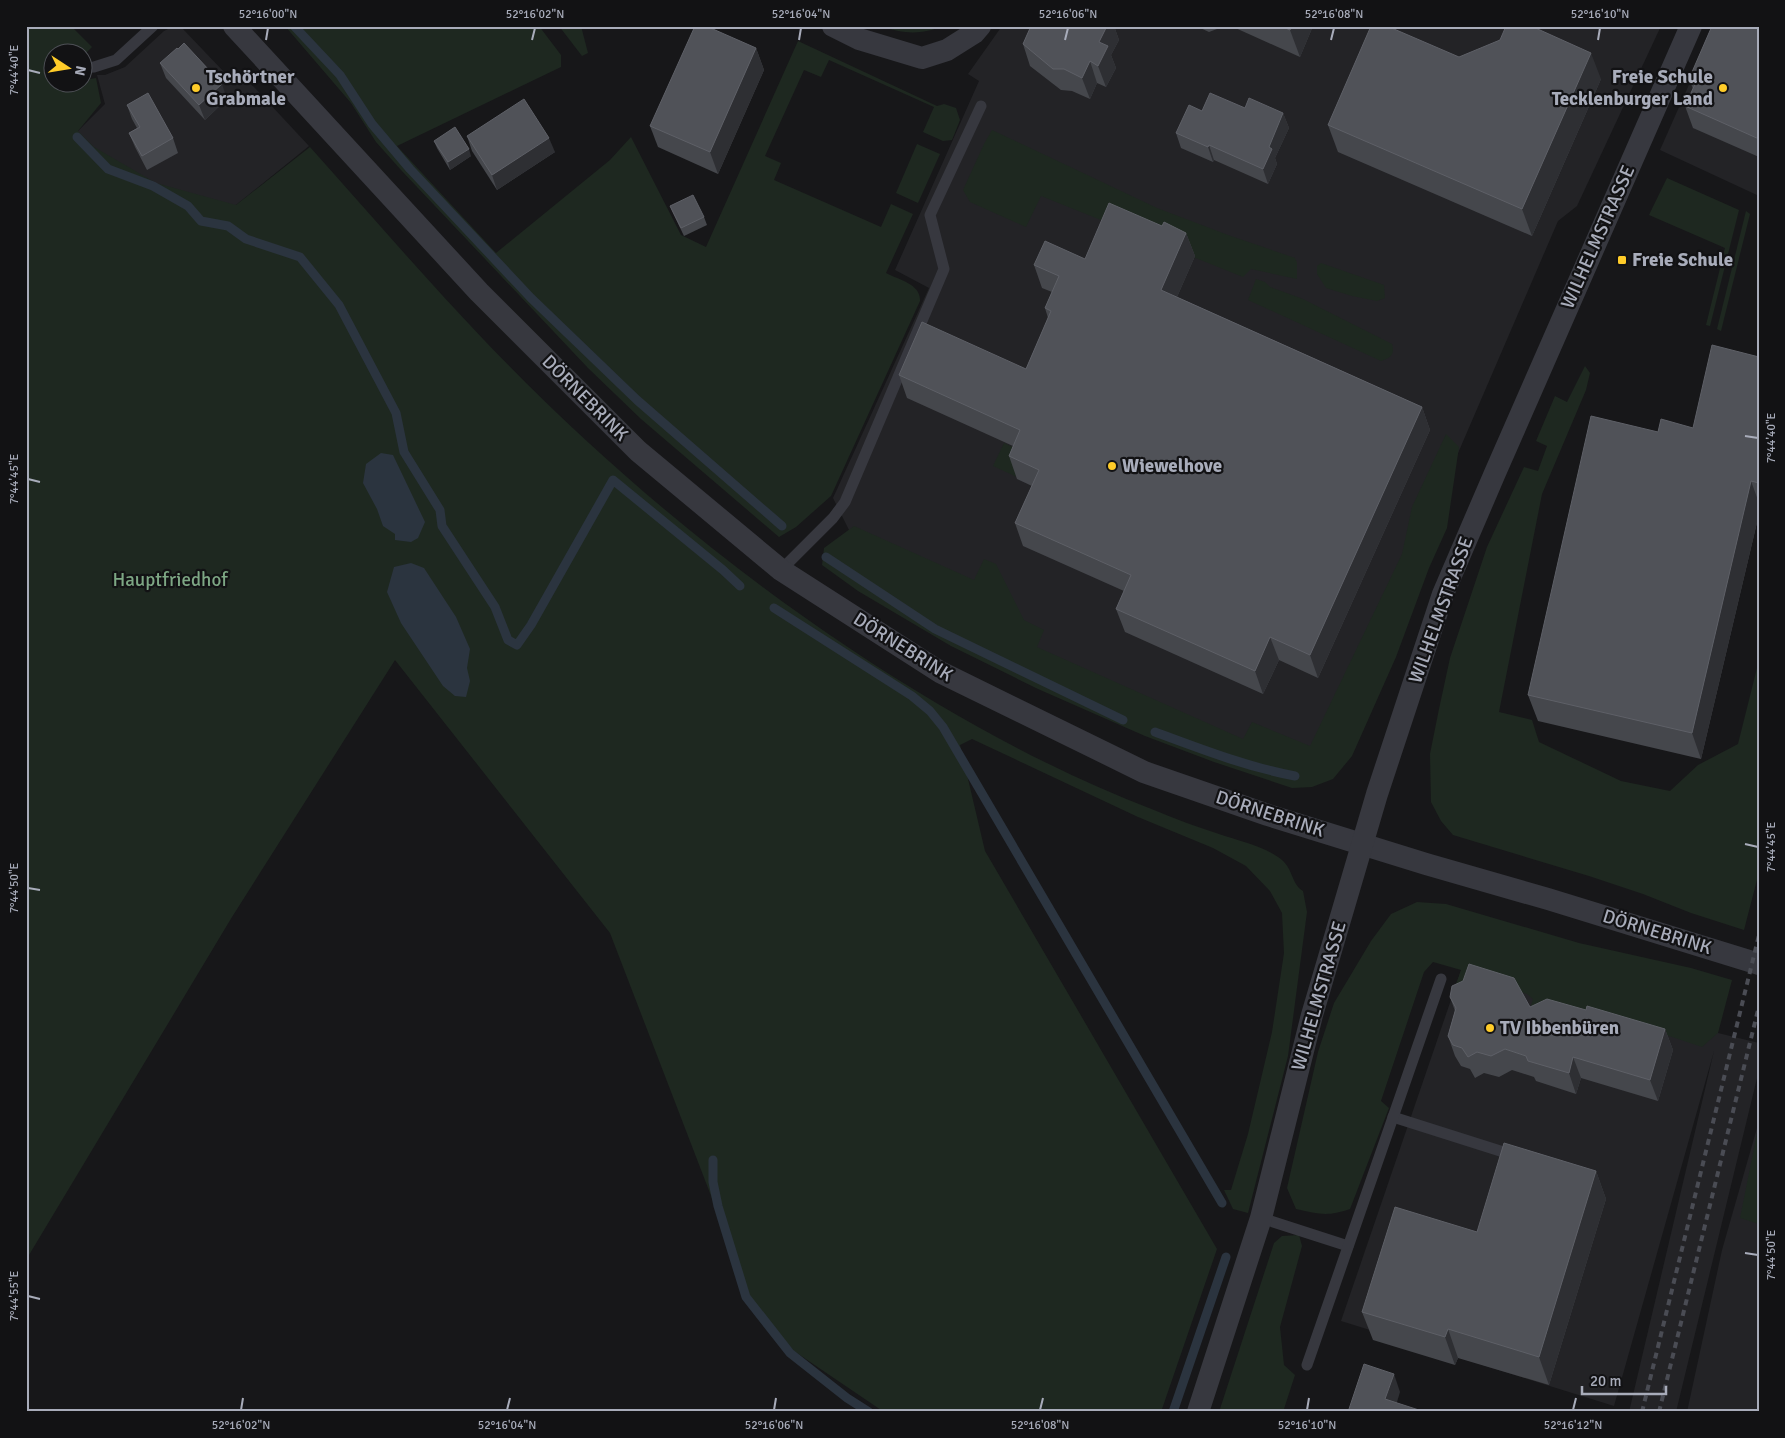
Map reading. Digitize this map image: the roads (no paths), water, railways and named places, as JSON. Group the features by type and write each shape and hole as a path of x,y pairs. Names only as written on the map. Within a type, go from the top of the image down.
{"street":[{"name":"DÖRNEBRINK","path":"234,26 479,292 638,451 781,570 940,672 1144,772 1426,864 1759,964"},
{"path":"833,26 859,39 922,58 947,50 974,33 980,26"},
{"name":"WILHELMSTRASSE","path":"1198,1412 1261,1218 1312,1015 1362,844 1443,594 1502,454 1690,26"}],"lane":[{"path":"92,67 116,60 153,26"},
{"path":"781,570 833,518 845,502 944,269 930,215 981,106"},
{"path":"1307,1365 1441,978"},
{"path":"1393,1117 1507,1158 1527,1160"},
{"path":"1261,1218 1348,1246"}],"water":[{"path":"381,453 393,455 425,522 418,538 411,542 395,540 395,534 383,526 377,509 363,483 366,464"},
{"path":"411,563 424,568 456,617 470,649 467,668 470,681 466,697 455,696 443,686 401,623 387,592 394,567"}],"waterway":[{"path":"294,26 340,75 372,124 410,169 531,298 637,400 782,526"},
{"path":"77,137 108,169 153,186 188,206 201,221 228,226 246,239 300,257 339,305 396,413 404,452 440,510 442,526 495,607 508,640 517,645 531,625 613,480 740,586"},
{"path":"826,557 935,629 1123,720"},
{"path":"774,608 912,696 930,711 943,727 1222,1203"},
{"path":"1155,732 1242,763 1295,776"},
{"path":"713,1160 713,1182 718,1206 746,1297 790,1353 847,1398 869,1412"},
{"path":"1173,1412 1226,1257"}],"railway":[{"path":"1642,1412 1759,935"},
{"path":"1659,1412 1759,1006"}],"place":[{"name":"Tschörtner Grabmale","path":"196,88"},
{"name":"Freie Schule Tecklenburger Land","path":"1723,88"},
{"name":"Freie Schule","path":"1622,260"},
{"name":"Wiewelhove","path":"1112,466"},
{"name":"TV Ibbenbüren","path":"1490,1028"}],"park label":[{"name":"Hauptfriedhof","path":"170,580"}]}
